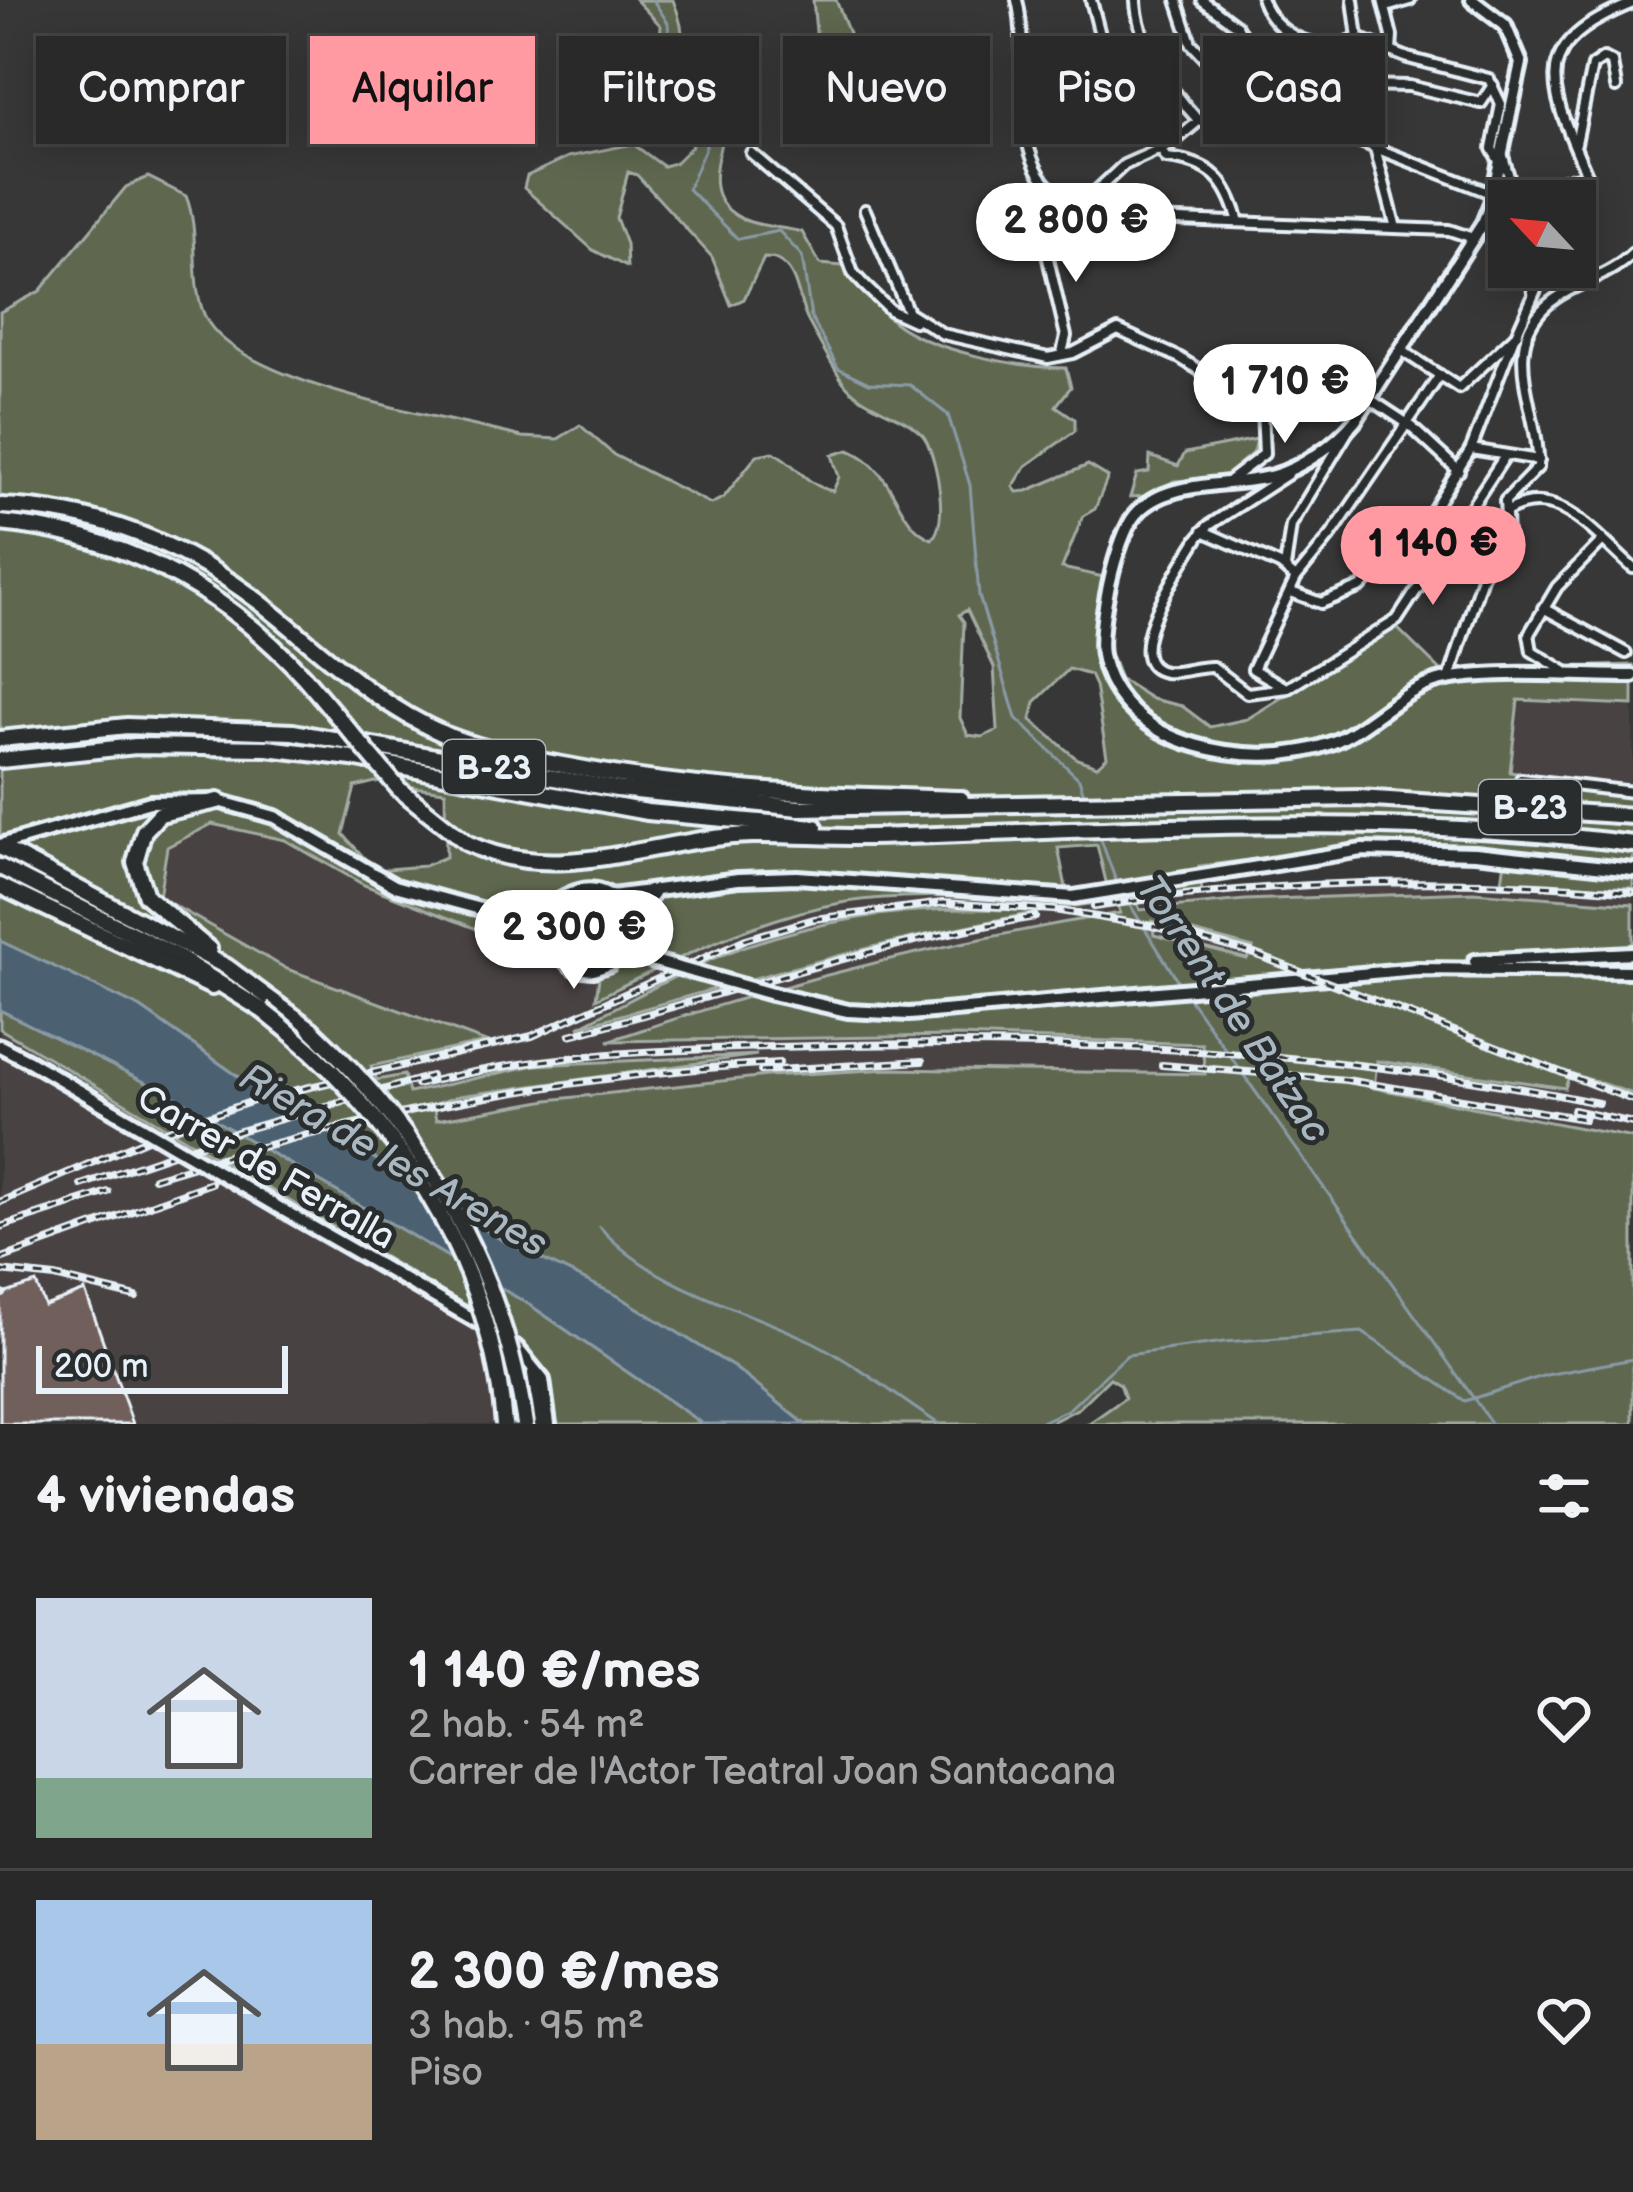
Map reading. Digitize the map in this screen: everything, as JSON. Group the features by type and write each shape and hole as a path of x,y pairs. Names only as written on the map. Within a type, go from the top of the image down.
{"highway":[{"path":"0,506 88,517 182,551 250,594 375,696 426,725 482,748 698,786 990,802"},
{"path":"0,523 98,542 175,572 239,616 304,676 410,800 466,843 508,858 553,863 710,837 909,833"},
{"name":"B-23","path":"0,739 127,726 254,729 351,740 696,800 839,809 1144,798 1359,797 1633,816"},
{"name":"B-23","path":"0,760 136,746 267,748 352,758 647,812 909,833 1358,824 1633,844"},
{"path":"218,801 160,814 140,839 139,884 159,910 343,1060 432,1169 464,1226 495,1301 525,1424"},
{"path":"0,846 236,971"},
{"path":"0,867 262,1010 354,1093 430,1196 470,1276 487,1323 504,1424"},
{"path":"0,886 229,992"}],"street":[{"path":"1017,0 1022,40 1020,109 1049,188 1151,219 1449,230 1473,238"},
{"path":"1091,0 1101,36"},
{"path":"1136,0 1136,20 1156,59 1198,120"},
{"path":"1177,0 1191,43 1203,56"},
{"path":"1202,0 1237,26 1242,36"},
{"path":"1262,0 1280,32 1288,36"},
{"path":"1353,0 1358,36"},
{"path":"1390,51 1384,3 1410,0"},
{"path":"1472,0 1505,25 1521,63 1496,180"},
{"path":"1585,180 1587,175 1554,86 1559,59 1568,39 1589,20 1633,3"},
{"path":"1385,49 1489,80 1501,104 1492,148 1500,155 1509,180"},
{"path":"1576,145 1592,66 1604,58 1612,62 1616,87"},
{"path":"1385,86 1409,86 1481,103 1493,85"},
{"path":"1179,137 1203,117"},
{"path":"1062,352 1066,336 1046,250 1051,233 1124,166 1171,144"},
{"path":"1366,144 1488,192"},
{"path":"1371,146 1396,228"},
{"path":"1161,150 1166,158 1188,159 1214,171 1228,188 1239,222"},
{"path":"751,153 836,226 853,273 890,310 943,334 1048,358 1073,353 1118,330 1180,358 1262,409 1264,454 1224,485"},
{"path":"1570,180 1587,175"},
{"path":"1285,568 1291,525 1473,238 1488,205"},
{"path":"865,210 908,312 943,334"},
{"path":"1401,350 1459,388 1546,306 1609,272 1633,253"},
{"path":"1533,288 1534,294"},
{"path":"1291,592 1321,603 1361,587 1424,521 1471,449 1537,288"},
{"path":"1448,679 1482,577 1506,538 1508,494 1534,474 1539,460 1519,336"},
{"path":"1288,688 1253,670 1296,578 1440,375"},
{"path":"1370,399 1408,424 1459,471"},
{"path":"1350,428 1203,531 1146,632 1152,664 1166,672 1213,667 1247,693 1288,688 1397,620 1505,456"},
{"path":"1471,449 1539,460"},
{"path":"1293,468 1176,491 1135,515 1121,542 1101,650 1121,694 1146,719 1211,752 1290,752 1333,742 1410,693 1448,679 1633,676"},
{"path":"1506,512 1528,501 1548,500 1633,568"},
{"path":"1203,531 1285,568 1296,578"},
{"path":"1572,676 1532,651 1528,643 1543,608 1602,542"},
{"path":"1543,608 1626,653"},
{"path":"1521,779 1633,792"},
{"path":"0,846 150,802 218,801 275,817 341,858 408,891 517,919 574,968 593,970 616,958 651,960 848,1011 910,1014 1488,960 1633,953"},
{"path":"548,942 548,918 555,904 567,893 585,888 612,896 653,894 771,877 1063,898 1362,850 1474,853 1633,870"},
{"path":"616,958 629,928 653,894"},
{"path":"612,896 651,960"},
{"path":"517,919 555,904"},
{"path":"1417,969 1633,970"},
{"name":"Carrer de Ferralla","path":"0,1046 476,1321"},
{"path":"517,1348 527,1358 545,1424"}],"shaded area":[{"path":"1517,700 1633,705 1633,796 1516,782 1510,772"},
{"path":"212,824 285,840 364,885 549,957 554,965 600,978 597,997 753,926 847,902 929,895 1004,898 1002,910 887,914 802,931 720,956 586,1025 889,944 1027,912 1117,900 1121,913 1020,929 872,963 681,1016 613,1040 957,1036 1203,1044 1205,1075 890,1069 767,1076 548,1100 436,1120 432,1105 459,1096 738,1056 535,1065 408,1094 377,1080 371,1066 484,1041 287,969 158,897 167,848"},
{"path":"1388,881 1633,888 1633,904 1473,892 1245,900 1139,910 1136,899"},
{"path":"1152,920 1254,947 1248,960 1154,935"},
{"path":"0,1029 468,1307 477,1317 485,1347 495,1424 0,1424"},
{"path":"1376,1061 1564,1088 1569,1072 1633,1094 1633,1138 1374,1089"}],"green space":[{"path":"636,0 673,0 682,36 660,36 661,26"},
{"path":"813,0 836,0 850,36 816,36"},
{"path":"633,144 663,166 675,163 692,146 721,144 715,183 728,210 751,222 802,232 820,264 843,266 880,310 910,332 977,356 1066,368 1071,387 1056,406 1075,419 1075,431 1026,466 1013,487 1017,492 1027,491 1088,465 1108,477 1095,509 1083,516 1062,568 1117,580 1107,645 1120,679 1152,699 1182,706 1210,727 1247,719 1396,627 1440,670 1633,665 1633,705 1518,700 1510,772 1517,773 1517,782 1633,796 1633,888 1502,882 1506,853 1386,844 1199,866 1202,892 1136,900 1140,910 1245,900 1473,892 1633,904 1633,1094 1570,1073 1565,1088 1377,1061 1374,1088 1633,1138 1633,1424 1088,1424 1125,1398 1120,1384 1110,1378 1079,1408 1048,1424 805,1424 735,1368 620,1297 500,1239 358,1148 286,1110 141,1008 0,941 0,312 40,291 126,187 148,177 186,196 198,293 208,322 230,345 264,365 352,396 522,437 558,439 580,425 614,455 711,504 724,497 757,455 773,452 815,484 833,491 839,477 832,455 849,450 878,471 910,521 932,539 941,506 927,442 911,425 860,397 840,377 782,263 764,258 744,299 731,305 712,257 637,175 628,172 616,218 626,244 627,267 593,250 524,188 527,176 568,157","holes":["967,610 994,667 998,730 982,737 968,735 960,718 964,622 959,615","1069,669 1090,675 1107,757 1097,766 1077,759 1031,720 1035,702","375,782 445,791 446,857 424,866 375,870 343,834 355,787","212,824 285,840 364,885 548,957 569,975 599,978 596,999 718,941 813,909 885,898 1004,899 1002,910 895,913 787,933 701,964 578,1027 913,938 1117,900 1120,913 861,966 608,1041 957,1036 1202,1044 1205,1074 890,1069 767,1076 548,1100 436,1120 433,1105 459,1096 757,1055 535,1065 409,1093 404,1075 377,1080 371,1066 486,1042 287,969 159,897 167,847","1097,845 1107,886 1067,892 1058,848","1152,921 1253,948 1247,959 1154,935"]},
{"path":"1257,439 1254,452 1222,478 1174,481 1148,496 1130,497 1137,474 1149,472 1150,456 1178,466 1185,453"},
{"path":"0,1010 181,1100 530,1305 703,1424 495,1424 486,1347 468,1307 0,1029"}],"water":[{"path":"0,941 141,1008 286,1110 358,1148 500,1239 620,1297 735,1368 805,1424 703,1424 530,1305 181,1100 0,1010"}],"building":[{"path":"36,1283 45,1306 85,1291 133,1424 0,1424 0,1295"}],"waterway":[{"name":"Torrent de Batzac","path":"653,0 668,23 672,86 705,118 706,146 688,189 738,239 779,231 802,256 811,317 838,368 869,383 910,385 948,415 970,485 979,596 1016,718 1079,779 1086,800"},
{"name":"Torrent de Batzac","path":"1100,837 1117,884"},
{"name":"Torrent de Batzac","path":"1122,892 1181,986"},
{"name":"Torrent de Batzac","path":"1186,994 1492,1424"},
{"path":"600,1227 646,1266 700,1295 813,1342 939,1424"},
{"path":"1037,1424 1069,1409 1127,1355 1224,1342 1362,1332 1465,1401 1546,1375 1633,1359"}],"railway":[{"path":"1094,907 1226,891 1363,883 1500,883 1633,892"},
{"path":"0,1202 166,1131 262,1098 532,1036 746,939 814,919 943,903 1054,910 1152,926 1252,953 1633,1100"},
{"path":"570,1035 859,955 1035,917"},
{"path":"417,1085 515,1065 614,1054 1010,1044 1305,1059 1403,1070 1598,1103"},
{"path":"761,1071 922,1061"},
{"path":"154,1178 307,1135 463,1101 621,1077 779,1063"},
{"path":"1162,1065 1346,1080 1584,1119"},
{"path":"81,1185 243,1130 431,1076"},
{"path":"1573,1110 1633,1123"},
{"path":"0,1259 211,1183"},
{"path":"0,1227 108,1192"},
{"path":"0,1271 55,1277 136,1297"}],"water label":[{"name":"Riera de les Arenes","path":"394,1159"}]}
